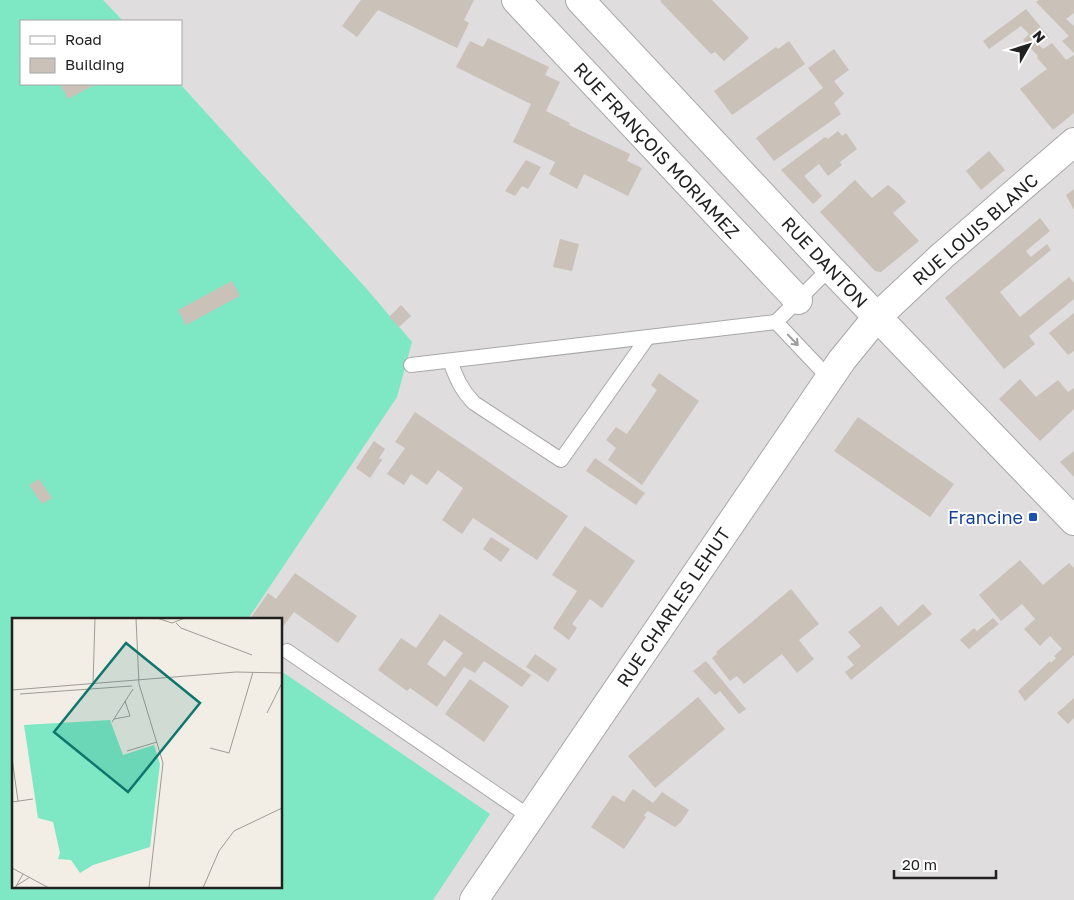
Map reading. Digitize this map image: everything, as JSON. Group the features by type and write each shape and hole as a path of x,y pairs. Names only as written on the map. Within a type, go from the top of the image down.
{"street":[{"name":"RUE FRANÇOIS MORIAMEZ","path":"516,0 798,300"},
{"name":"RUE DANTON","path":"583,1 830,268 1074,521"},
{"name":"RUE LOUIS BLANC","path":"877,317 942,256 1074,142"},
{"name":"RUE CHARLES LEHUT","path":"474,900 829,378 856,341 877,317"}],"lane":[{"path":"411,365 776,322 830,268"},
{"path":"776,322 829,378"},
{"path":"450,361 464,393 474,403 561,460 648,337"},
{"path":"287,651 530,817"}],"shaded area":[{"path":"0,0 1074,0 1074,900 0,900"}],"green space":[{"path":"0,0 103,0 122,20 20,20 20,85 181,85 365,287 412,342 397,397 249,618 12,618 12,888 282,888 282,672 490,814 433,900 0,900"}],"building":[{"path":"361,0 474,0 464,20 469,23 457,48 378,10 357,37 342,26"},
{"path":"712,0 749,38 724,61 715,52 711,54 660,1"},
{"path":"1039,0 1074,0 1074,13 1066,19 1074,26 1074,53 1062,41 1069,36 1036,2"},
{"path":"1026,9 1049,37 1039,45 1043,49 1052,43 1066,60 1074,55 1074,113 1053,130 1020,89 1047,69 1023,40 1029,34 1021,26 989,49 983,41"},
{"path":"488,38 549,67 545,75 560,82 546,111 570,123 569,125 630,154 627,161 642,168 628,196 584,174 577,189 549,174 555,162 513,142 531,104 456,67 470,41 483,47"},
{"path":"789,41 805,64 732,115 714,91 776,47 778,49"},
{"path":"834,49 849,70 834,81 844,94 834,103 841,114 774,161 756,138 823,88 808,68"},
{"path":"61,85 94,85 68,99"},
{"path":"838,131 842,136 846,133 857,149 840,162 842,165 828,176 819,164 804,176 822,196 813,204 781,170 825,137 828,139"},
{"path":"989,151 1005,170 981,190 966,171"},
{"path":"526,160 541,167 528,189 522,186 515,196 505,191"},
{"path":"855,180 872,198 888,185 899,194 906,202 893,213 919,241 881,272 875,271 820,212"},
{"path":"1074,189 1074,210 1066,195"},
{"path":"1040,218 1050,231 1026,251 1031,257 1047,244 1051,250 1000,292 1020,317 1069,277 1074,283 1074,299 1029,336 1035,344 1004,369 945,298"},
{"path":"560,239 579,244 572,271 553,267"},
{"path":"232,281 240,296 186,325 178,310"},
{"path":"401,305 411,316 399,327 389,317"},
{"path":"1074,313 1074,351 1068,355 1049,333"},
{"path":"659,373 699,401 642,485 608,460 616,448 606,440 616,427 627,434 657,390 651,385"},
{"path":"1020,379 1036,397 1058,380 1068,392 1074,388 1074,409 1040,441 999,399"},
{"path":"415,412 568,516 537,560 473,518 462,534 442,520 463,488 438,470 427,485 411,474 404,485 387,474 405,448 395,442"},
{"path":"858,417 954,484 930,517 834,451"},
{"path":"374,441 385,449 379,458 382,460 370,478 356,468"},
{"path":"1074,451 1074,477 1060,462"},
{"path":"595,458 645,493 636,505 586,471"},
{"path":"39,479 52,498 42,504 29,485"},
{"path":"585,526 635,561 602,608 590,599 572,624 577,628 569,640 553,628 577,591 552,575"},
{"path":"491,537 510,549 501,562 483,549"},
{"path":"1020,560 1043,585 1069,563 1074,568 1074,655 1025,701 1018,691 1050,661 1051,663 1056,658 1054,656 1062,649 1050,636 1040,646 1024,629 1035,619 1022,604 1001,621 979,595"},
{"path":"295,573 357,616 338,643 294,612 282,628 282,618 251,618 268,593 276,599"},
{"path":"791,589 819,624 799,640 814,659 797,673 782,654 744,684 737,676 730,681 712,658 717,654 716,652"},
{"path":"923,604 932,614 851,680 845,672 854,665 847,657 861,646 848,632 881,606 898,626"},
{"path":"440,614 531,675 522,687 484,661 475,673 464,667 437,707 410,688 407,691 378,670 401,638 416,648","holes":["444,640 463,653 445,677 427,664"]},
{"path":"993,618 999,624 969,649 960,640 974,628 977,631"},
{"path":"535,654 557,669 548,682 526,667"},
{"path":"706,661 746,709 739,714 720,691 715,695 693,671"},
{"path":"470,679 509,706 484,742 445,714"},
{"path":"698,697 725,729 655,788 628,756"},
{"path":"1074,698 1074,718 1068,724 1057,713"},
{"path":"633,789 653,803 662,792 689,810 675,827 648,811 644,815 646,817 624,849 591,827 613,795 624,802"}],"place":[{"name":"Francine","path":"1033,517"}]}
